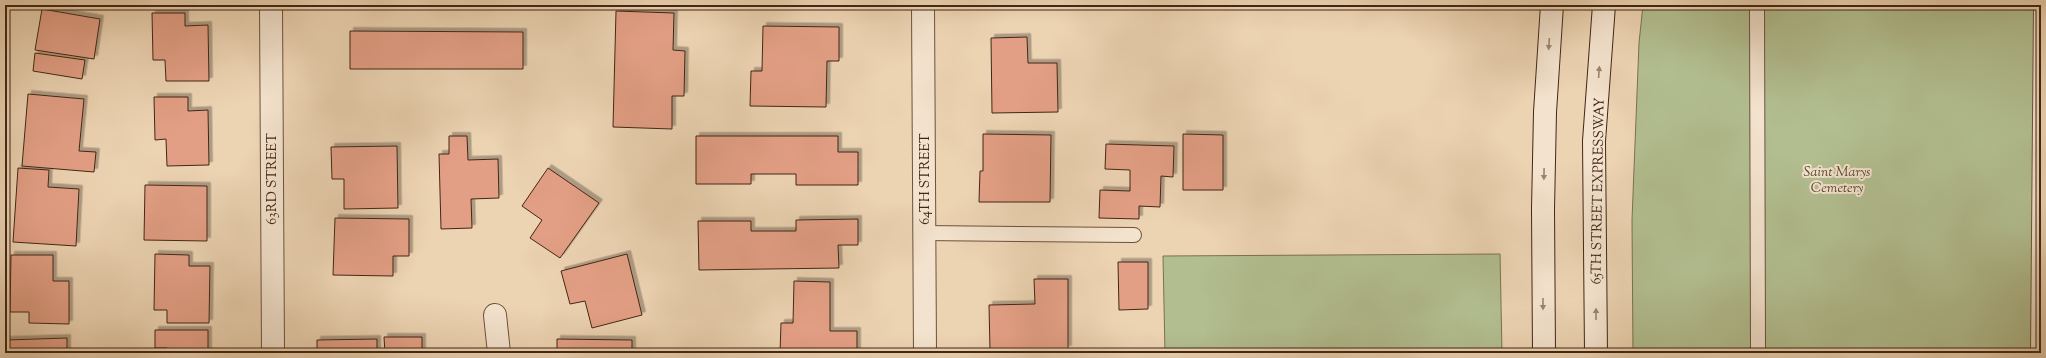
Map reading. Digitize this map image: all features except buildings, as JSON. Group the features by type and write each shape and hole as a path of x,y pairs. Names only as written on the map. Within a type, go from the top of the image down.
{"street":[{"name":"63RD STREET","path":"270,5 272,353"},
{"name":"64TH STREET","path":"923,5 925,353"},
{"path":"1544,353 1543,186 1545,112 1552,5"},
{"name":"65TH STREET EXPRESSWAY","path":"1596,353 1594,141 1604,5"},
{"path":"495,315 499,353"}],"lane":[{"path":"1757,5 1758,353"},
{"path":"2038,353 2041,5"},
{"path":"924,233 1134,234"}],"green space":[{"name":"Saint Marys Cemetery","path":"1643,5 2041,5 2041,353 1633,353 1632,220 1639,43"},
{"path":"1500,254 1502,353 1165,353 1163,256"}]}
